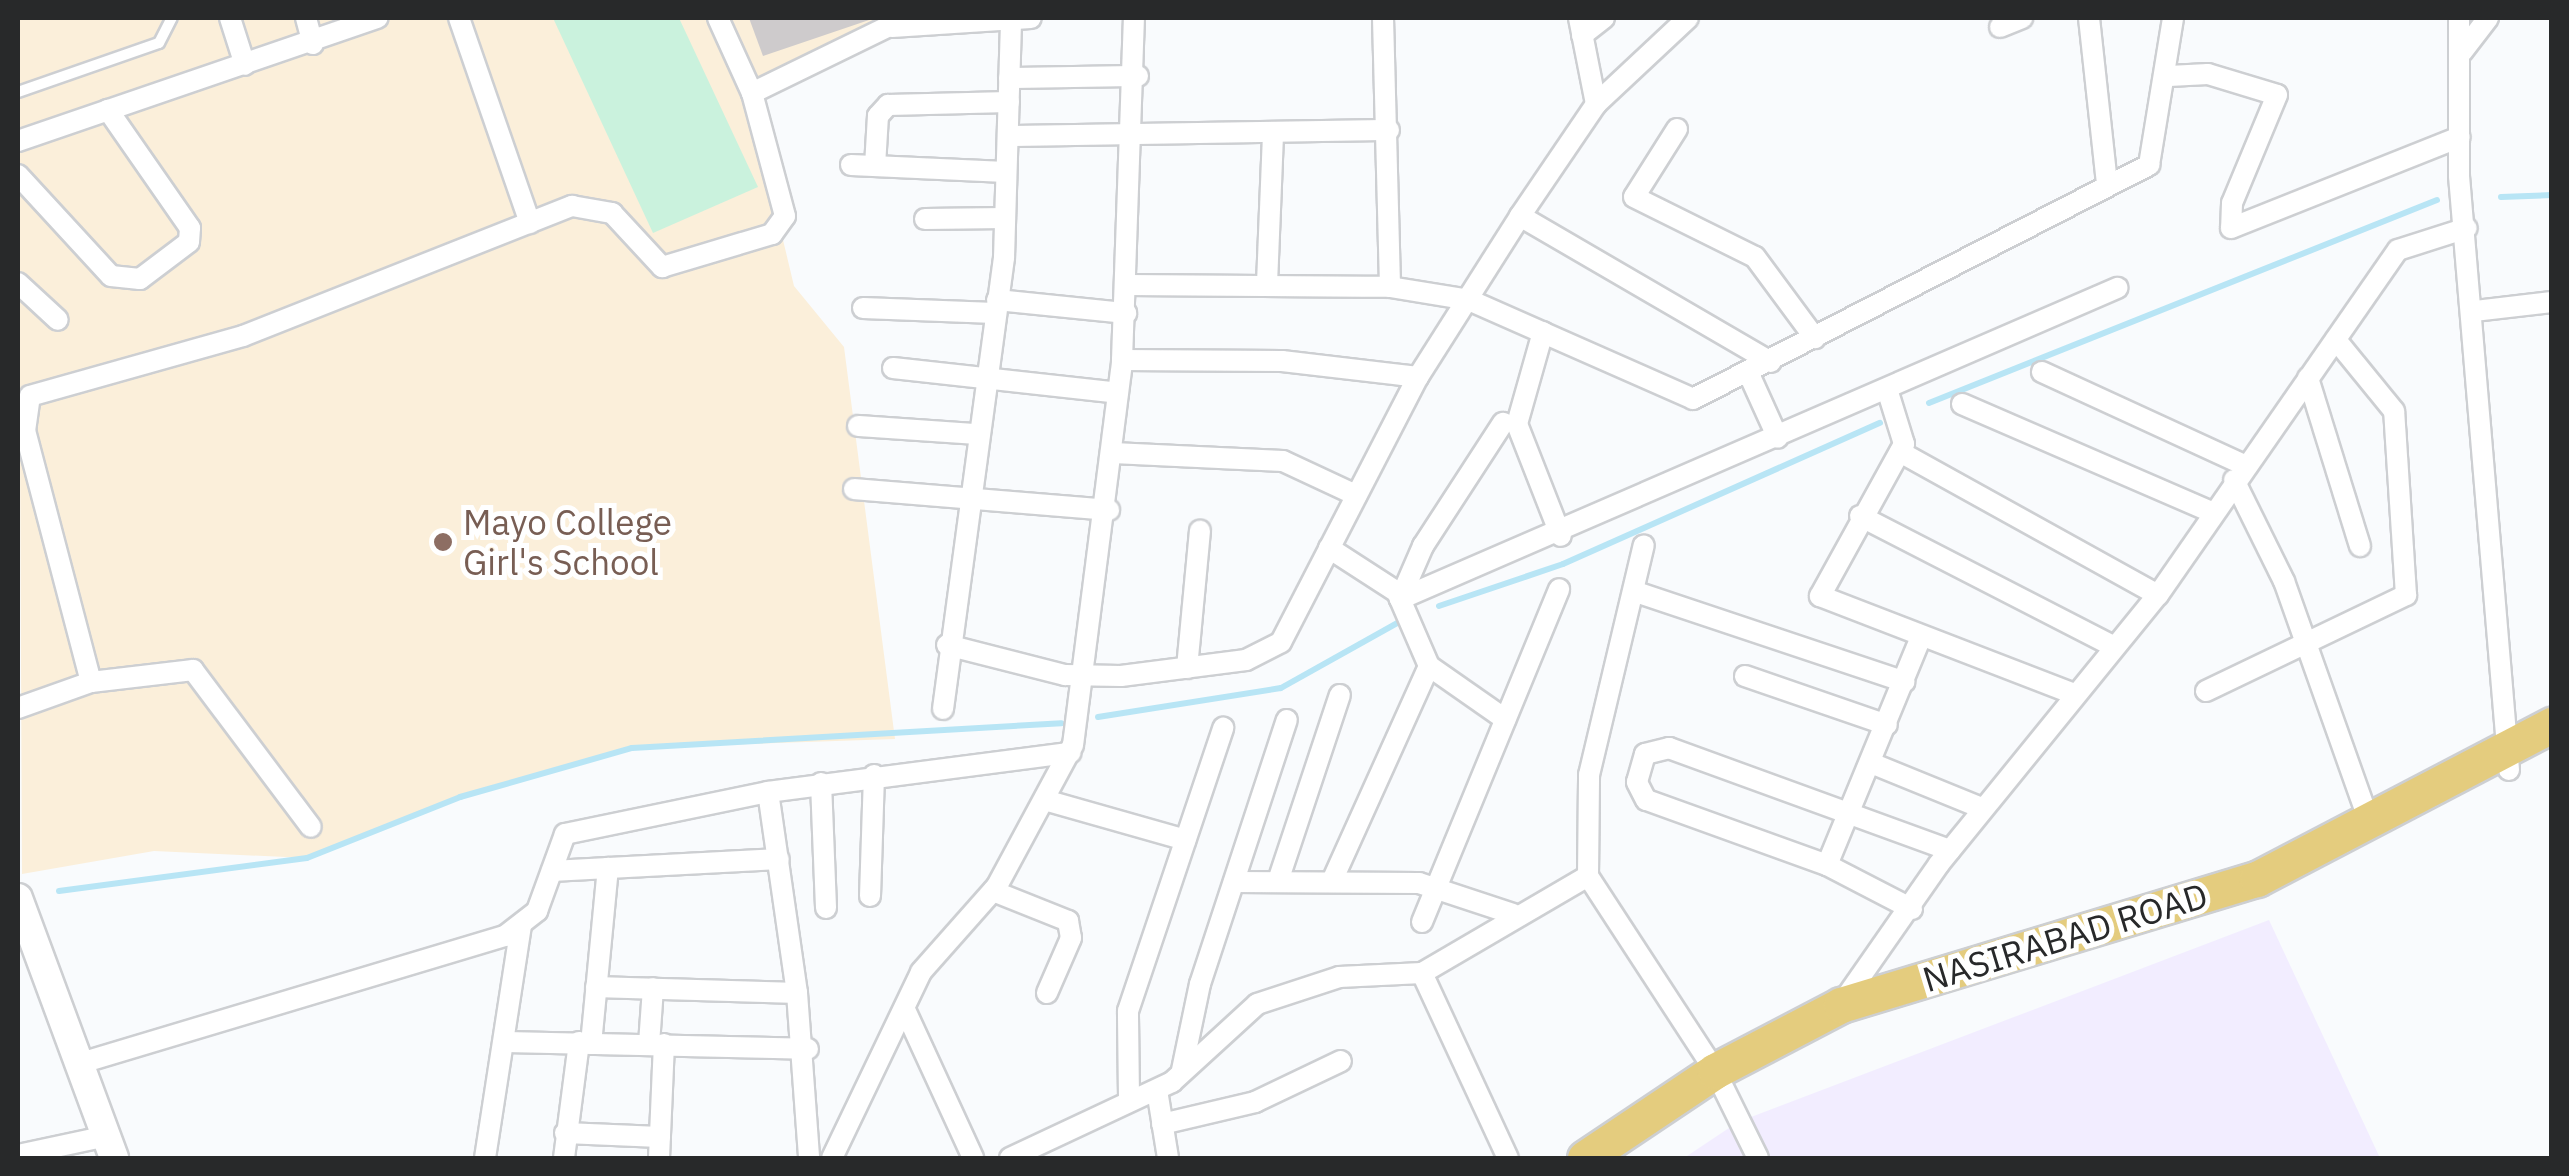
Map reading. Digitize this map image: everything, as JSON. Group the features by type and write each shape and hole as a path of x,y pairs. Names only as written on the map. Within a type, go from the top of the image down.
{"highway":[{"name":"NASIRABAD ROAD","path":"1585,1158 1718,1078 1840,1015 2261,887 2507,759 2552,725"},
{"name":"NASIRABAD ROAD","path":"2261,887 2370,824 2507,759 2552,750"},
{"name":"NASIRABAD ROAD","path":"1616,1158 1718,1078"}],"street":[{"path":"230,18 245,65"},
{"path":"306,18 313,44"},
{"path":"18,141 313,44 378,18"},
{"path":"459,18 530,223"},
{"path":"91,682 26,431 30,396 243,336 530,223 597,206 662,267 772,234 784,216 752,93 718,18"},
{"path":"752,93 906,18"},
{"path":"885,28 1017,18 996,306 965,496 943,709"},
{"path":"832,1158 906,1012 921,972 993,891 1071,749 1072,722 1109,510 1122,360 1136,136 1138,76 1134,18"},
{"path":"1382,18 1390,287"},
{"path":"1596,104 1581,26 1604,18"},
{"path":"947,644 1081,676 1246,660 1281,642 1418,377 1520,216 1596,104 1688,18"},
{"path":"2000,28 2022,18"},
{"path":"2089,18 2107,183"},
{"path":"1127,285 1390,287 1469,300 1693,399 1771,362 2107,183 2149,166 2169,76 2173,18"},
{"path":"2459,18 2460,176 2476,311 2507,759"},
{"path":"2462,52 2488,18"},
{"path":"2169,76 2208,74 2278,95 2232,202 2231,228 2460,137"},
{"path":"1010,78 1138,76"},
{"path":"875,166 878,116 888,105 1009,102"},
{"path":"18,175 111,276 140,279 188,242 190,228 108,110"},
{"path":"1677,128 1634,197 1755,258 1815,338"},
{"path":"1008,136 1388,130"},
{"path":"1267,284 1272,133"},
{"path":"851,166 1006,172"},
{"path":"1520,216 1771,362"},
{"path":"926,219 1005,218"},
{"path":"1840,1015 1950,850 2072,693 2158,596 2209,511 2398,250 2466,224"},
{"path":"18,283 58,320"},
{"path":"1404,604 1778,438 1890,395 2117,288"},
{"path":"2476,311 2552,302"},
{"path":"863,308 996,306 1126,313"},
{"path":"1542,332 1517,424 1561,536"},
{"path":"2206,691 2397,605 2410,574 2394,411 2336,340"},
{"path":"1122,360 1282,362 1418,377"},
{"path":"892,368 1118,393"},
{"path":"1748,372 1778,438"},
{"path":"2042,372 2239,472 2370,824"},
{"path":"2308,378 2360,546"},
{"path":"1890,395 1903,442 2158,596"},
{"path":"1962,404 2209,511"},
{"path":"1404,604 1423,546 1503,424"},
{"path":"858,426 975,434"},
{"path":"1903,442 1820,596 2072,693"},
{"path":"1114,452 1283,462 1356,495"},
{"path":"854,489 1109,510"},
{"path":"1860,516 2113,646"},
{"path":"1187,668 1200,532"},
{"path":"1644,546 1638,593 1589,775 1588,876 1718,1078 1758,1158"},
{"path":"1328,548 1404,604 1429,666 1505,719"},
{"path":"1422,922 1558,588"},
{"path":"1638,593 1905,682"},
{"path":"1827,865 1850,819 1921,637"},
{"path":"1332,882 1429,666"},
{"path":"18,708 91,682 194,670 311,827"},
{"path":"1745,676 1887,725"},
{"path":"1278,881 1340,695"},
{"path":"1182,1072 1234,882 1287,720"},
{"path":"1129,1098 1128,1011 1223,728"},
{"path":"1912,909 1827,865 1646,800 1637,782 1645,754 1670,748 1850,819 1950,850"},
{"path":"485,1158 521,925 552,870 565,834 821,783 1071,749"},
{"path":"1871,763 1982,808"},
{"path":"870,896 874,775"},
{"path":"821,783 826,908"},
{"path":"768,792 808,1049 809,1158"},
{"path":"1044,800 1185,840"},
{"path":"552,870 778,859"},
{"path":"564,1158 565,1133 596,986 608,868"},
{"path":"1010,1158 1129,1098 1157,1090 1182,1072 1238,1016 1282,992 1339,976 1422,972 1513,914 1588,876"},
{"path":"1234,882 1438,887 1513,914"},
{"path":"993,891 1068,921 1071,938 1046,993"},
{"path":"18,898 28,956 81,1064 111,1147 18,1155"},
{"path":"81,1064 422,965 521,925"},
{"path":"1422,972 1508,1158"},
{"path":"596,986 797,992"},
{"path":"565,1133 660,1148 652,988"},
{"path":"906,1012 972,1158"},
{"path":"505,1042 808,1049"},
{"path":"1162,1124 1255,1102 1340,1061"},
{"path":"1157,1090 1168,1158"}],"lane":[{"path":"18,92 159,43 172,18"}],"shaded area":[{"name":"Mayo College Girl's School","path":"18,18 899,18 748,93 794,286 844,347 895,739 632,748 461,797 307,858 154,851 22,874"},
{"path":"2269,920 2380,1158 1684,1158 1738,1122"}],"green space":[{"path":"553,18 679,18 758,187 653,233"}],"building":[{"path":"749,18 875,18 763,56"}],"waterway":[{"path":"2501,197 2552,195"},
{"path":"1929,403 2437,200"},
{"path":"1439,606 1563,564 1880,423"},
{"path":"1098,717 1281,688 1399,622"},
{"path":"59,891 307,858 460,797 632,748 1061,723"}],"place":[{"name":"Mayo College Girl's School","path":"443,542"}]}
